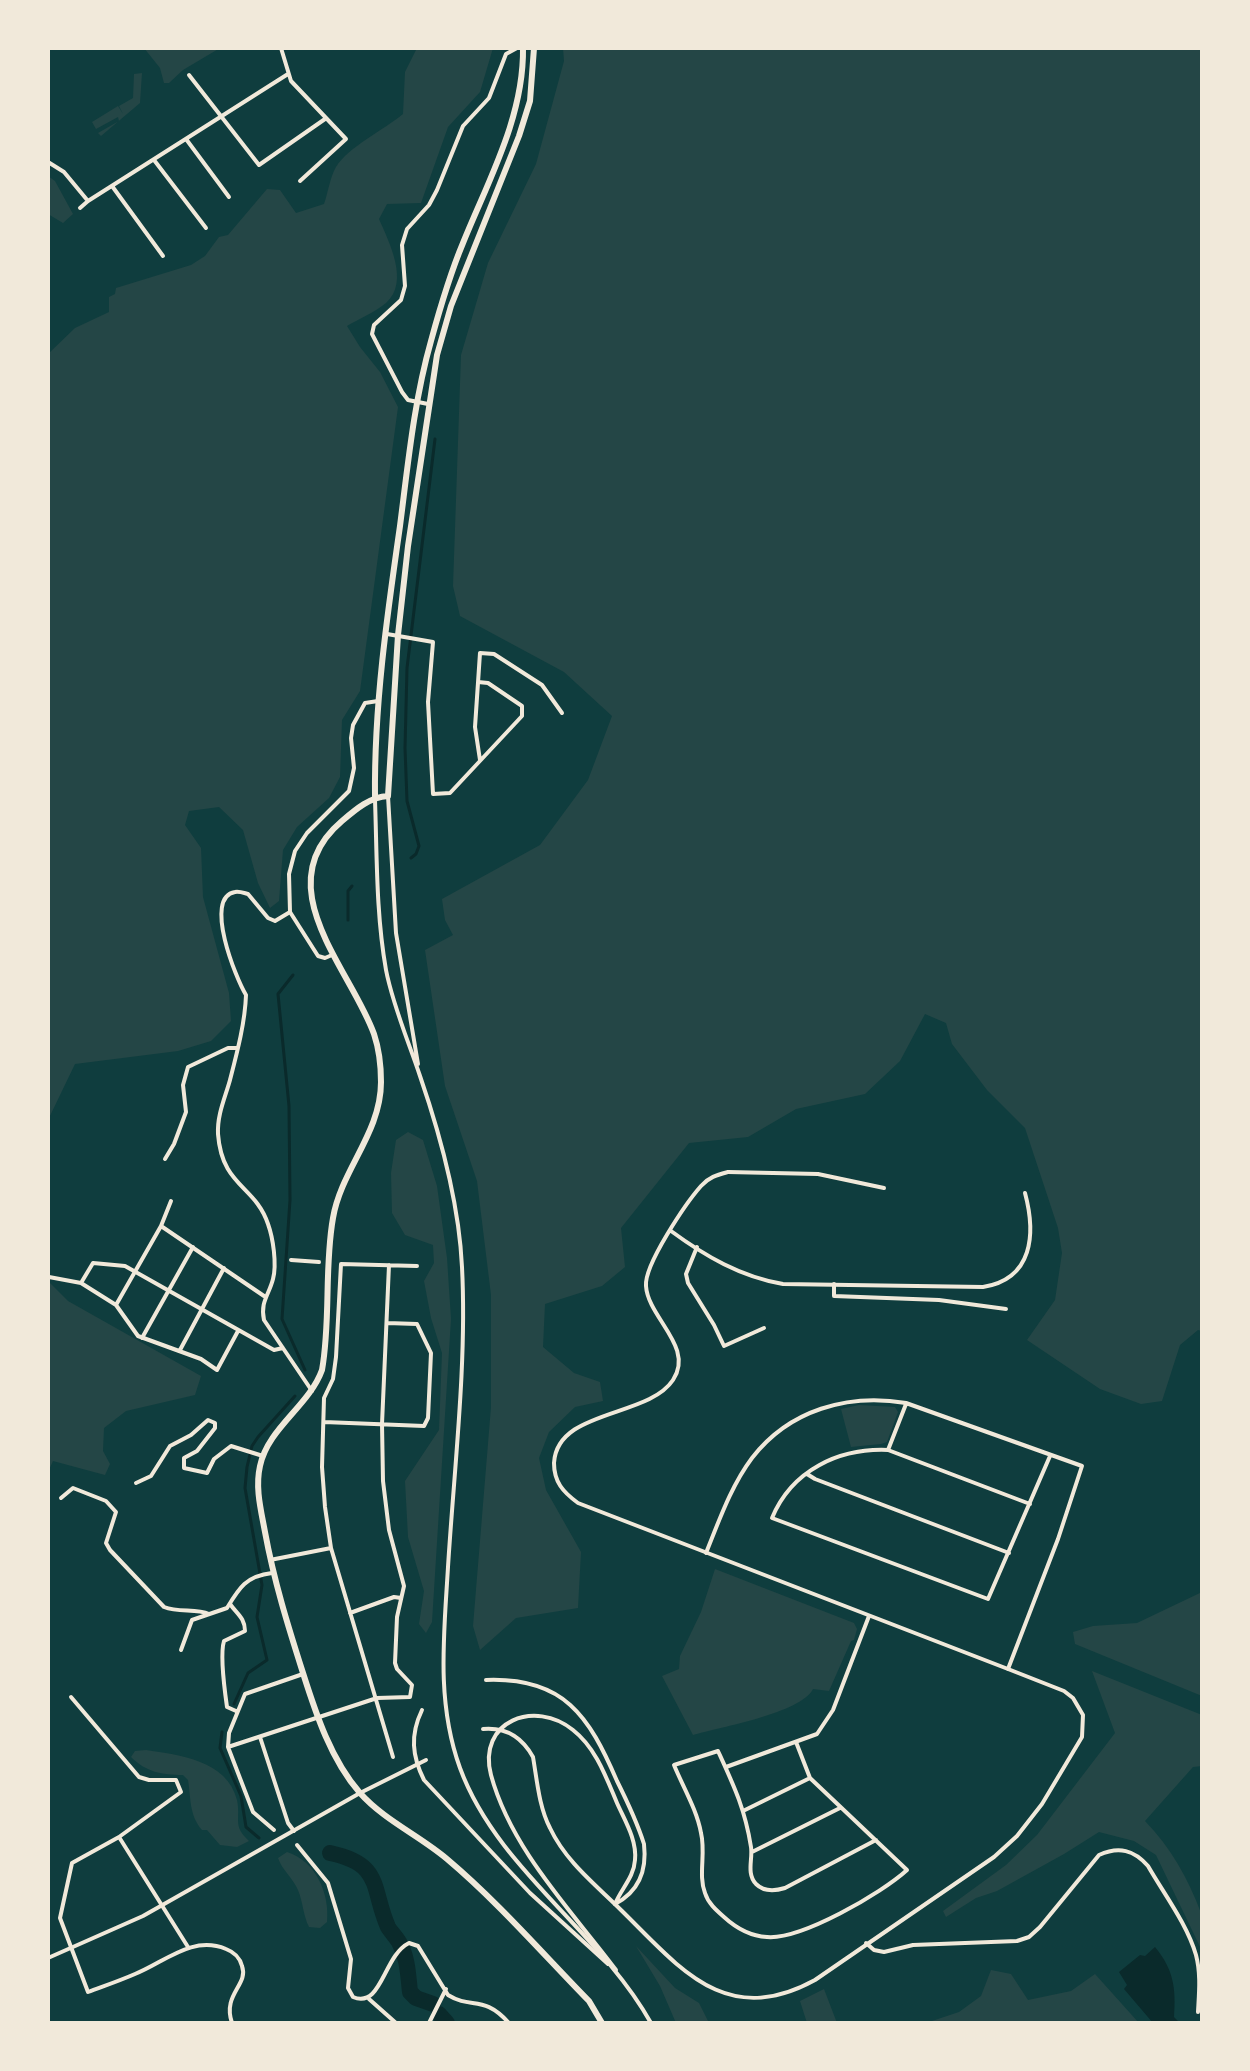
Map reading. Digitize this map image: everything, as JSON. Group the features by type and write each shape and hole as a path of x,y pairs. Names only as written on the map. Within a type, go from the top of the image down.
{"main road":[{"path":"375,797 384,634 417,403 429,345 461,247 519,97 523,69 520,48"},
{"path":"534,48 535,60 526,113 451,306 437,355 398,635 388,796 375,797 336,826 323,843 312,872 312,902 332,955 358,999 374,1035 381,1083 373,1125 346,1178 333,1217 323,1363 312,1391 273,1438 263,1456 258,1485 272,1573 317,1717 344,1771 360,1793 390,1819 429,1844 466,1876 589,2001 602,2023"}],"street":[{"path":"281,48 291,81 346,139 300,181"},
{"path":"428,404 408,400 372,334 374,325 401,300 405,286 402,245 407,229 429,205 463,126 489,98 506,54 520,48"},
{"path":"80,208 288,74"},
{"path":"189,75 259,165 325,119"},
{"path":"186,139 229,197"},
{"path":"154,160 206,228"},
{"path":"48,162 64,172 88,201"},
{"path":"112,186 163,256"},
{"path":"384,634 433,642 428,702 433,794 450,793 522,716 522,706 488,683 478,682"},
{"path":"480,760 475,727 480,653 494,654 542,685 562,713"},
{"path":"332,955 325,958 318,956 290,912 289,874 295,851 307,833 349,791 354,768 353,725 365,703 378,701"},
{"path":"388,796 396,933 420,1076"},
{"path":"375,797 379,898 386,970 450,1182 462,1266 461,1358 442,1668 451,1738 461,1771 492,1828 513,1856 622,1977"},
{"path":"290,912 275,921 268,918 248,894 235,892 228,896 222,906 220,918 236,979 246,995 218,1135 224,1165 269,1225 275,1270 264,1296 264,1320 312,1391"},
{"path":"165,1159 186,1112 183,1085 188,1067 228,1048 237,1048"},
{"path":"483,1729 503,1730 528,1749 533,1757 547,1824 571,1861 683,1972 710,1989 735,1995 770,1996 802,1987 1007,1846 1037,1812 1078,1745 1084,1726 1083,1715 1073,1698 1064,1691 578,1503 562,1491 554,1473 555,1452 563,1438 578,1428 659,1394 675,1378 678,1353 650,1301 645,1281 648,1267 702,1185 714,1175 728,1172 818,1174 884,1188"},
{"path":"671,1231 732,1270 764,1281 783,1284 983,1287 999,1285 1018,1271 1032,1230 1025,1193"},
{"path":"116,1305 161,1226 171,1201"},
{"path":"161,1226 264,1296"},
{"path":"142,1338 193,1247"},
{"path":"697,1247 686,1274 688,1283 724,1346 764,1328"},
{"path":"291,1260 319,1262"},
{"path":"81,1283 93,1263 125,1266 274,1350 283,1348"},
{"path":"393,1757 331,1548 322,1467 324,1398 333,1379 336,1357 339,1264 417,1266"},
{"path":"228,1747 377,1698 410,1697 412,1692 412,1685 395,1663 397,1617 404,1586 389,1530 383,1481 382,1424 389,1265"},
{"path":"180,1350 224,1268"},
{"path":"49,1277 81,1283 116,1305 142,1338 180,1350 217,1370 238,1331"},
{"path":"834,1284 834,1296 939,1300 1006,1309"},
{"path":"324,1422 424,1426 428,1418 431,1353 417,1324 387,1323"},
{"path":"706,1553 750,1460 791,1423 832,1405 878,1398 906,1403 1082,1466 1058,1539 1008,1669"},
{"path":"888,1450 906,1403"},
{"path":"136,1483 151,1476 170,1446 191,1435 208,1420 215,1423 215,1428 197,1451 184,1458 184,1468 207,1473 214,1459 231,1446 263,1456"},
{"path":"1030,1504 888,1450 864,1449 823,1463 807,1474 779,1502 772,1518 988,1599 1009,1553 1030,1504 1050,1456"},
{"path":"807,1474 1009,1553"},
{"path":"61,1498 73,1488 106,1501 116,1512 106,1543 113,1554 164,1607 209,1614"},
{"path":"270,1560 331,1548"},
{"path":"181,1650 192,1620 230,1604 235,1591 257,1574 272,1573"},
{"path":"350,1613 394,1597 401,1598"},
{"path":"230,1604 245,1625 245,1631 224,1641 222,1648 227,1707 236,1711"},
{"path":"726,1767 817,1734 833,1710 869,1616"},
{"path":"274,1830 253,1812 228,1747 229,1733 245,1694 303,1674"},
{"path":"486,1680 525,1682 544,1688 574,1708 597,1736 640,1831 645,1856 641,1878 635,1889 628,1898 615,1904"},
{"path":"71,1697 139,1777 176,1780 181,1792 119,1837 72,1863 60,1918 88,1992 137,1974 188,1947 217,1945 233,1951 242,1965 244,1977 230,2001 228,2012 232,2023"},
{"path":"422,1710 413,1744 414,1757 424,1780 530,1893 622,1977"},
{"path":"615,1904 633,1871 635,1848 599,1763 589,1747 559,1720 538,1715 517,1718 506,1724 498,1732 490,1749 491,1774 498,1794 524,1846 622,1977 651,2023"},
{"path":"260,1737 288,1823 294,1831"},
{"path":"796,1742 810,1778 840,1808 876,1840 907,1870 888,1888 800,1932 784,1936 767,1937 737,1928 709,1903 704,1891 701,1831 674,1765 718,1751 745,1810 752,1852 750,1873 755,1883 765,1890 775,1891 876,1840"},
{"path":"48,1958 117,1929 163,1905 360,1793 426,1760"},
{"path":"745,1810 810,1778"},
{"path":"752,1852 840,1808"},
{"path":"119,1837 188,1947"},
{"path":"297,1845 328,1883 351,1959 348,1988 353,1997 362,2001 369,1999 402,1947 409,1943 418,1946 448,1995 454,1999 489,2005 509,2023"},
{"path":"866,1943 874,1950 884,1952 913,1945 1017,1941 1029,1937 1099,1855 1112,1849 1126,1851 1139,1856 1148,1866 1190,1941 1199,1980 1198,2012"},
{"path":"429,2023 446,1989"},
{"path":"369,1999 396,2023"}],"shaded area":[{"path":"144,48 220,48 183,70 169,83 164,83 160,68"},
{"path":"417,48 493,48 480,92 448,127 421,203 387,204 379,219 395,262 397,273 393,294 382,306 347,326 380,372 398,407 360,691 342,720 340,777 329,798 297,827 283,850 279,901 270,908 258,883 243,830 219,807 189,811 185,825 201,848 203,897 229,993 231,1021 211,1041 178,1051 75,1064 48,1120 48,354 75,328 109,312 109,297 115,294 116,288 191,265 205,256 219,237 228,235 267,189 280,190 296,213 324,204 332,175 342,160 403,114 405,72"},
{"path":"563,48 1202,48 1202,1331 1198,1330 1180,1345 1162,1401 1141,1404 1100,1389 1027,1340 1055,1300 1062,1253 1058,1228 1025,1128 987,1090 952,1044 946,1023 925,1014 900,1061 865,1094 796,1109 748,1137 689,1143 621,1228 625,1267 602,1286 545,1304 543,1347 574,1373 600,1382 603,1401 575,1407 549,1432 539,1458 546,1490 581,1552 578,1608 516,1618 480,1650 473,1626 491,1407 491,1295 477,1181 445,1086 425,950 453,935 445,920 442,899 540,845 588,780 612,716 564,672 460,616 453,586 461,355 488,263 536,164 564,61"},
{"path":"142,73 140,103 119,121 118,117 96,129 92,122 118,106 123,114 119,106 133,98 134,74"},
{"path":"118,121 101,136 98,133"},
{"path":"48,176 55,181 73,214 63,223 48,214"},
{"path":"408,1132 423,1140 437,1186 447,1258 451,1319 432,1622 426,1633 419,1624 424,1591 408,1537 405,1481 439,1430 442,1353 424,1281 434,1263 433,1245 405,1235 392,1213 391,1173 396,1140"},
{"path":"48,1281 68,1301 201,1376 195,1395 126,1411 104,1428 103,1451 110,1464 105,1475 53,1461 48,1472"},
{"path":"859,1405 895,1407 898,1412 887,1442 851,1447 841,1409"},
{"path":"715,1569 854,1623 857,1629 829,1691 813,1689 806,1698 777,1712 693,1735 662,1676 679,1669 680,1656 701,1612"},
{"path":"1202,1592 1202,1696 1075,1644 1073,1632 1093,1626 1137,1623"},
{"path":"1092,1671 1202,1715 1202,1766 1193,1767 1145,1821 1171,1853 1196,1900 1203,1922 1202,1951 1156,1855 1134,1841 1099,1832 946,1917 943,1911 1006,1865 1037,1835 1115,1733"},
{"path":"135,1751 187,1757 213,1768 223,1776 232,1787 237,1800 238,1822 249,1841 237,1847 220,1845 207,1830 202,1830 193,1812 188,1780 183,1775 149,1769 131,1757"},
{"path":"287,1852 306,1863 319,1880 327,1911 327,1922 320,1928 309,1927 298,1890 278,1858"},
{"path":"636,1946 675,1988 699,2003 709,2023 676,2023 660,1986"},
{"path":"1155,1947 1170,1972 1175,1997 1174,2017 1180,2023 1153,2023 1124,1989 1127,1985 1119,1972"},
{"path":"991,1970 1011,1974 1028,2000 1071,1991 1095,1974 1139,2023 926,2023 959,2012 981,1996"},
{"path":"824,1989 837,2023 807,2023 800,2001"}],"waterway":[{"path":"411,858 419,846 407,801 407,668 435,439"},
{"path":"348,920 348,891 352,886"},
{"path":"293,975 278,994 289,1106 290,1200 282,1319 305,1370"},
{"path":"234,1704 248,1673 267,1660 257,1617 262,1585 245,1488 247,1467 252,1446 258,1437 295,1396"},
{"path":"222,1732 220,1748 241,1796 246,1827 259,1838"},
{"path":"330,1853 347,1858 367,1871 388,1927 404,1954 410,1992 416,1998 433,2004"},
{"path":"439,2014 447,2023"}]}
